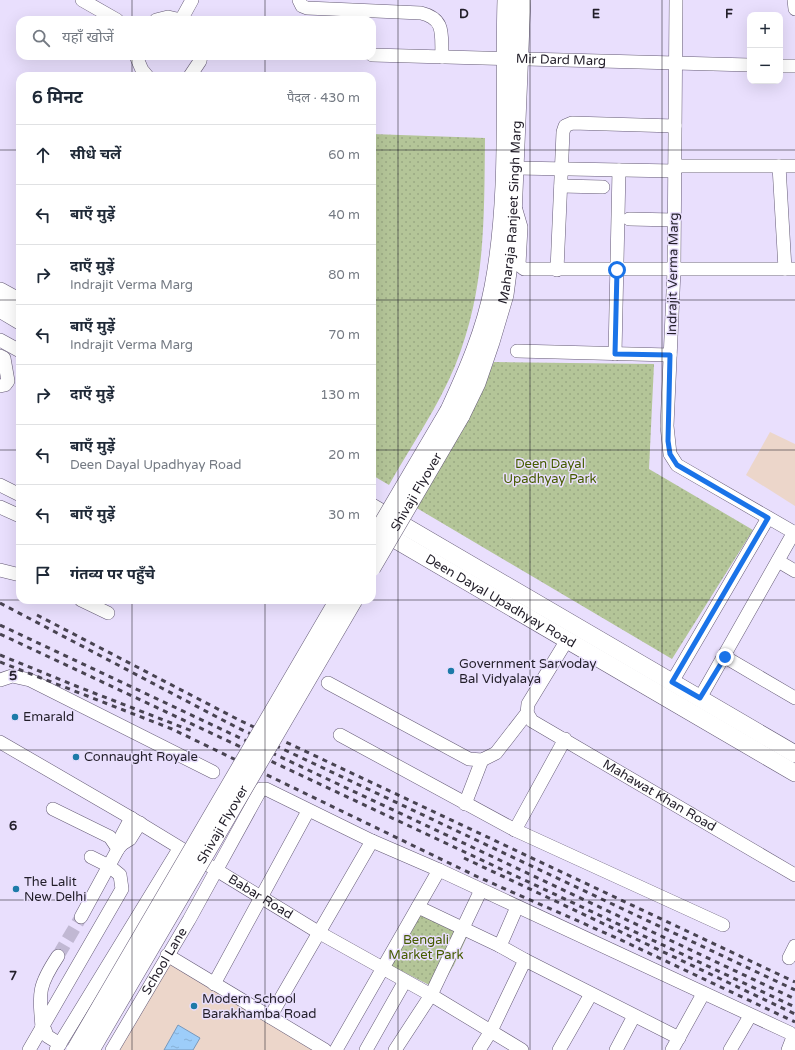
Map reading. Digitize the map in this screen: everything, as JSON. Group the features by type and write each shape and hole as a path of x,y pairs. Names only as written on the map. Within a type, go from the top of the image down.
{"main road":[{"name":"Maharaja Ranjeet Singh Marg","path":"455,413 477,383 489,349 505,295 512,242 516,168 512,59 506,0"},
{"name":"Maharaja Ranjeet Singh Marg","path":"455,413 493,288 500,235 512,59 522,0"},
{"path":"0,291 14,307"},
{"name":"Shivaji Flyover","path":"376,535 455,413"},
{"name":"Shivaji Flyover","path":"376,561 455,413"},
{"name":"Deen Dayal Upadhyay Road","path":"376,509 795,754"},
{"name":"Deen Dayal Upadhyay Road","path":"376,528 795,773"},
{"name":"Shivaji Flyover","path":"75,1050 336,604"},
{"name":"Shivaji Flyover","path":"91,1050 352,604"}],"street":[{"path":"82,0 110,16"},
{"path":"183,16 192,0"},
{"path":"299,0 302,6 307,8 421,13 431,16 438,20 441,28 442,57"},
{"name":"Indrajit Verma Marg","path":"676,0 674,270 667,426 670,454 677,465 795,532"},
{"path":"794,0 795,9"},
{"name":"Mir Dard Marg","path":"376,55 747,65"},
{"path":"138,60 144,72"},
{"path":"193,72 200,60"},
{"path":"783,66 795,66"},
{"path":"557,270 563,132 566,126 572,123 675,126"},
{"path":"514,205 521,227 520,267 524,269 790,269 779,166"},
{"path":"516,168 619,170 795,166"},
{"path":"615,354 619,170"},
{"path":"561,186 603,187"},
{"path":"629,219 674,220"},
{"path":"1,344 16,350"},
{"path":"516,351 670,355"},
{"path":"0,356 5,361 8,380 4,385 0,386"},
{"path":"0,485 16,494"},
{"path":"0,507 16,514"},
{"path":"672,682 768,518"},
{"path":"700,698 725,657 795,532"},
{"path":"778,561 795,571"},
{"path":"0,570 16,574"},
{"path":"89,604 108,613"},
{"path":"328,683 469,759 482,760 496,753 527,713 528,704 567,640"},
{"path":"725,657 795,698"},
{"path":"0,680 12,676 30,680 213,772"},
{"name":"Mahawat Khan Road","path":"527,713 532,720 795,876"},
{"path":"340,735 515,830 723,924"},
{"path":"515,830 565,739"},
{"name":"Babar Road","path":"0,742 136,821 260,898 431,995 522,1050"},
{"path":"466,804 482,760"},
{"name":"School Lane","path":"112,1050 189,920 261,789 266,789 308,811"},
{"path":"53,809 110,837 120,847"},
{"path":"214,984 308,811 372,842 439,870 750,1016 790,1033 793,1037 788,1050"},
{"path":"81,917 120,847 122,835 136,821"},
{"path":"270,1017 318,932 372,842"},
{"path":"58,956 42,983 40,1002 44,1029 47,1036 60,1043 179,849"},
{"path":"30,1050 44,1029 122,889 120,875 109,866 91,857"},
{"path":"336,1050 439,870"},
{"path":"395,1050 431,995 481,890"},
{"path":"418,907 463,930 500,946 679,1038"},
{"path":"500,946 517,907"},
{"path":"789,958 795,946"},
{"path":"167,955 325,1050"},
{"path":"479,1050 491,1031 525,960"},
{"path":"366,1050 406,981"},
{"path":"558,1050 591,994"},
{"path":"672,1050 703,994"},
{"path":"616,1050 634,1016"},
{"path":"730,1050 750,1016"}],"shaded area":[{"path":"770,432 795,444 795,506 746,475"},
{"name":"Modern School Barakhamba Road","path":"170,963 318,1050 119,1050"}],"green space":[{"path":"376,134 485,138 481,254 473,309 455,366 441,396 389,485 376,477"},
{"name":"Deen Dayal Upadhyay Park","path":"494,362 654,364 649,469 753,530 672,659 415,507 472,408"},
{"name":"Bengali Market Park","path":"416,902 471,928 454,965 439,990 380,960"}],"water":[{"path":"178,1025 200,1038 193,1050 164,1050"}],"tunnel":[{"path":"58,956 81,917"}],"railway":[{"path":"0,603 236,727 795,990"},
{"path":"37,615 239,720 795,982"},
{"path":"0,625 795,999"},
{"path":"0,634 795,1007"},
{"path":"0,655 192,731"},
{"path":"0,662 172,729 478,877 619,939 795,1022"},
{"path":"464,858 795,1014"}],"place":[{"name":"Government Sarvoday Bal Vidyalaya","path":"451,671"},
{"name":"Emarald","path":"15,717"},
{"name":"Connaught Royale","path":"76,757"},
{"name":"The Lalit New Delhi","path":"16,889"},
{"name":"Modern School Barakhamba Road","path":"194,1006"}],"route":[{"path":"617,270 615,354 670,355 667,426 670,454 677,465 768,518 672,682 700,698 725,657"}]}
